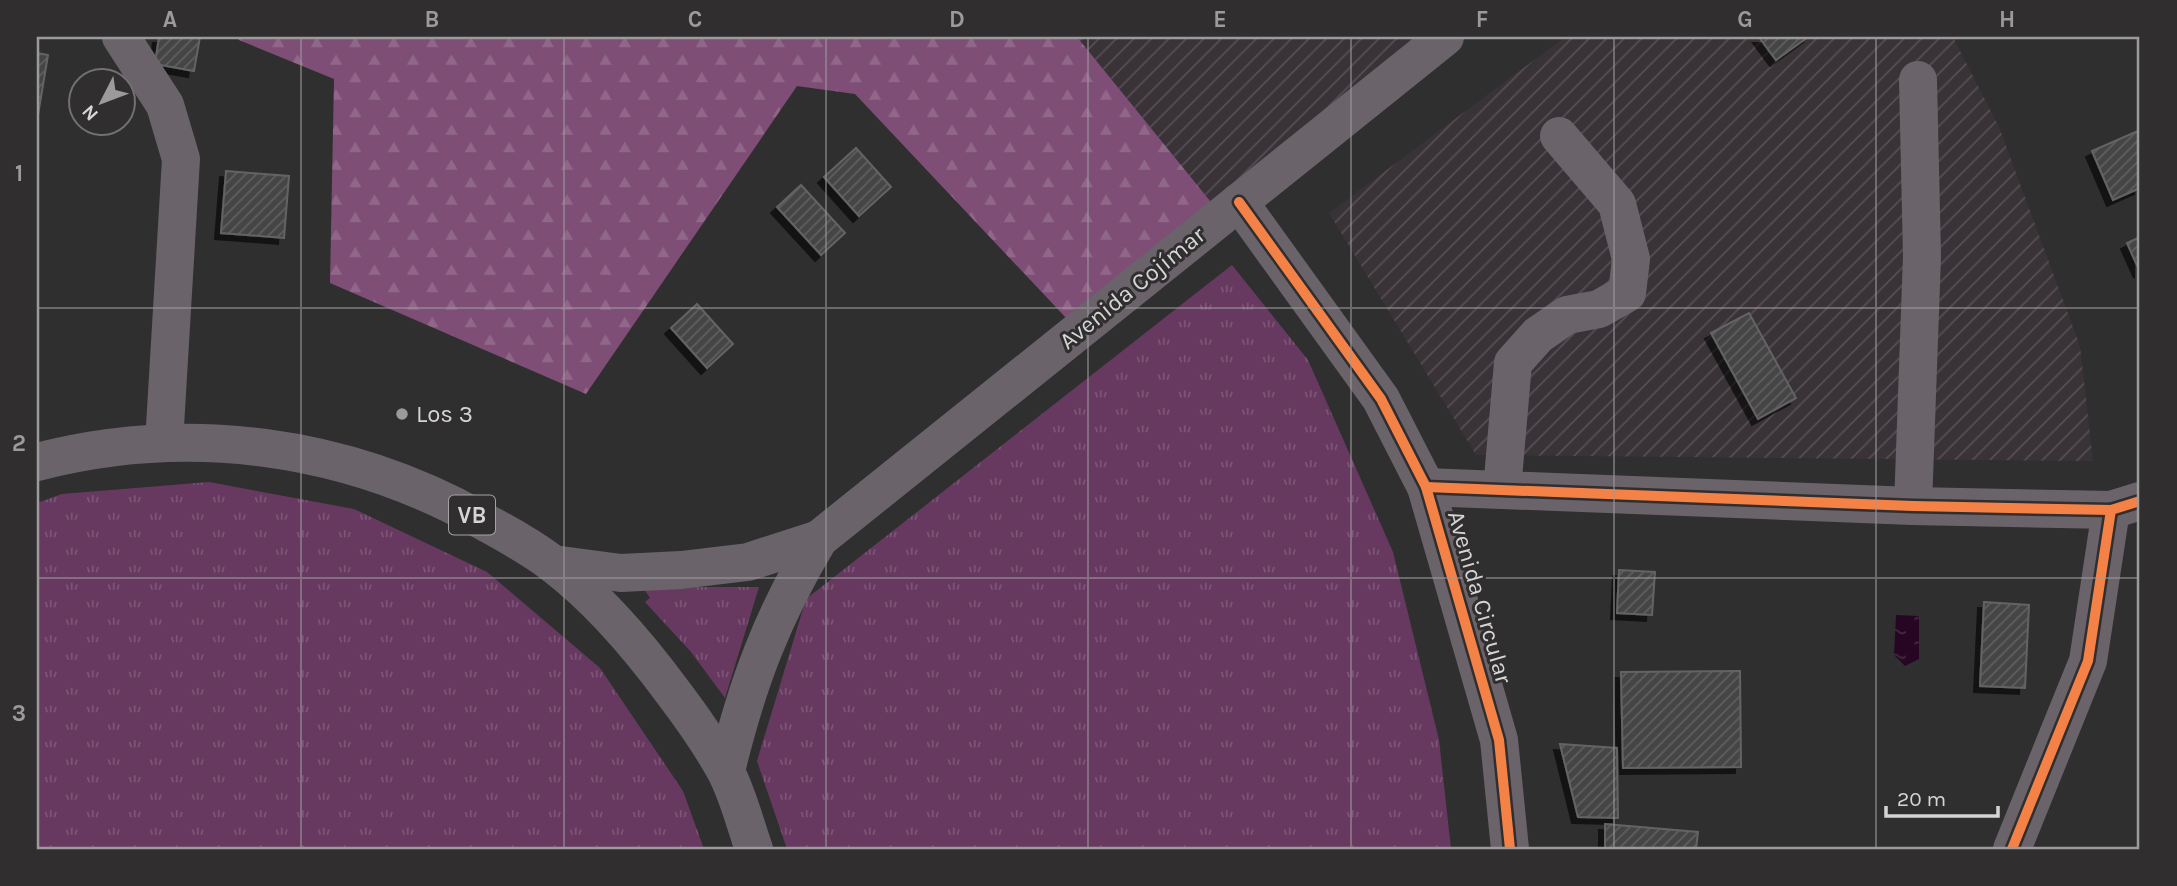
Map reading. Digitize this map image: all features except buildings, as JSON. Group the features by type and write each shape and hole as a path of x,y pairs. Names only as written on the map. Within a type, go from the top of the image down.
{"main road":[{"name":"Avenida Cojímar","path":"726,771 739,717 759,656 790,588 819,539 1445,37"},
{"name":"VB","path":"37,461 135,443 200,441 265,446 330,458 392,478 452,504 553,564 607,614 648,658 684,706 726,771 754,849"},
{"name":"Avenida Cojímar","path":"553,564 621,573 681,570 748,562 819,539"}],"street":[{"path":"121,37 165,105 181,159 164,443"},
{"path":"1913,506 1922,256 1918,80"},
{"path":"1502,490 1513,363 1538,335 1567,315 1598,309 1627,293 1631,259 1617,204 1559,135"},
{"name":"Avenida Circular","path":"1240,202 1381,399 1426,487 1499,740 1510,849"},
{"path":"1426,487 1913,506 2126,506 2088,661 2011,849"}],"shaded area":[{"path":"1077,37 1424,37 1215,207"},
{"path":"1565,37 1953,37 1999,127 2080,346 2093,461 1476,455 1329,213"}],"green space":[{"path":"237,37 1077,37 1215,207 1068,320 855,94 797,86 586,394 330,283 334,79"},
{"path":"1232,265 1308,360 1393,552 1439,740 1451,849 787,849 757,761 806,599"},
{"path":"209,482 354,509 487,572 600,668 683,791 704,849 37,849 37,503 62,494"},
{"path":"759,587 725,698 691,652 645,602 650,598 644,589"}],"water":[{"path":"1896,615 1919,616 1919,659 1905,666 1894,655"}],"cycle path":[{"path":"1239,202 1381,399 1426,487 1499,740 1510,849"},
{"path":"1426,487 1913,506 2111,510 2140,501"},
{"path":"2012,849 2088,661 2111,510"}],"place":[{"name":"Los 3","path":"402,414"}]}
